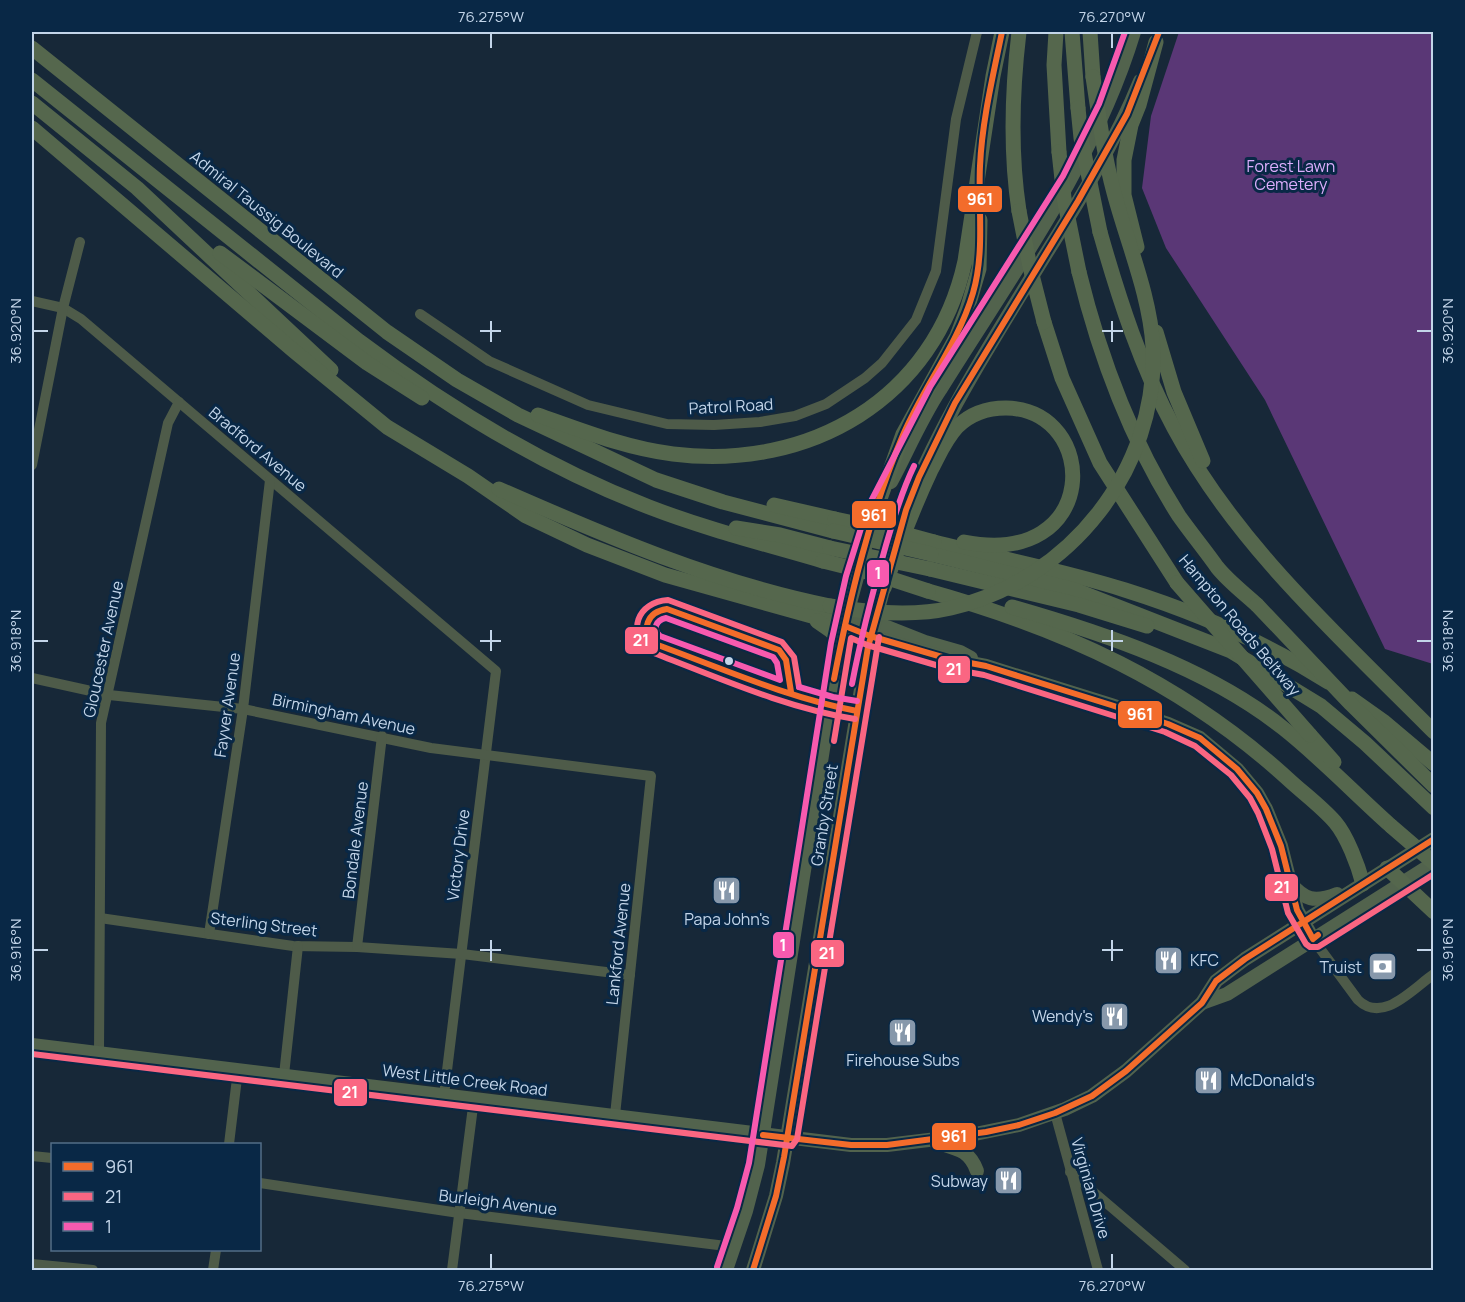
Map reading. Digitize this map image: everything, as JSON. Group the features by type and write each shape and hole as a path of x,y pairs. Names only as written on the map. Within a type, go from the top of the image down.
{"highway":[{"path":"487,398 602,438 675,454 724,457 789,448 825,435 862,414 897,387 926,353 941,327 960,284 1002,32"},
{"name":"Hampton Roads Beltway","path":"1019,32 1013,101 1013,172 1019,211 1044,322 1062,378 1101,463 1177,583 1364,793 1395,825 1434,854"},
{"path":"1056,32 1054,65 1064,198 1079,272 1101,350 1126,416 1168,498 1217,567 1434,786"},
{"path":"1072,32 1084,150 1101,232 1127,320 1169,419 1229,514 1273,566 1434,732"},
{"path":"468,476 649,552 789,597 867,612 931,612 952,608 1011,586 1056,557 1087,528 1114,494 1126,472 1149,402 1153,348 1151,328 1112,188 1102,140 1093,78 1090,32"},
{"path":"1157,37 1127,143 1123,172 1124,195 1161,350 1185,421 1204,463 1273,566"},
{"name":"Admiral Taussig Boulevard","path":"32,48 393,337 487,398"},
{"path":"32,80 374,353 440,399 512,443"},
{"path":"32,103 225,257 367,363 451,417 512,443 619,495 682,519 780,535 881,581 931,563 970,543 1007,544 1036,536 1053,524 1065,511 1070,501 1073,475 1067,448 1056,431 1033,414 1015,408 994,408 980,412 957,427 945,442 881,581"},
{"path":"32,128 387,427 468,476 526,516 619,558 665,574 807,614 845,621"},
{"path":"875,513 903,434 957,336 972,293 979,269 980,166"},
{"path":"137,188 308,347 353,393 427,452"},
{"path":"487,398 565,438 616,460 712,491 834,525 1169,662 1217,686 1282,727 1395,825 1434,863"},
{"path":"834,525 901,533 931,563 981,606 1094,649 1204,712 1275,767 1336,822 1353,854 1362,884"},
{"path":"826,554 931,563 1124,589 1196,615 1288,659 1326,681 1383,721 1434,764"},
{"path":"931,563 1231,651 1321,706 1365,743 1433,808"},
{"path":"807,614 841,641"},
{"path":"1386,868 1434,912"}],"main road":[{"name":"Granby Street","path":"726,1270 755,1177 841,641 875,513 938,392 1071,180 1107,108 1134,32"},
{"name":"Granby Street","path":"753,1270 776,1196 788,1138 881,581 919,477 955,403 1078,201 1127,114 1157,37"},
{"path":"845,621 960,652 986,666 1145,717 1200,738 1237,769 1257,793 1275,827 1297,910 1313,939"},
{"path":"1202,1003 1216,981 1245,959 1434,839"},
{"path":"1202,1003 1227,994 1434,863"},
{"path":"1289,882 1311,899 1326,898 1362,884"},
{"name":"West Little Creek Road","path":"32,1045 862,1146 930,1141 1002,1129 1055,1113 1092,1096 1112,1082 1202,1003"},
{"path":"930,1141 967,1154 977,1171"}],"street":[{"name":"Patrol Road","path":"420,314 489,361 588,405 667,424 714,425 760,422 795,416 826,404 865,378 882,363 916,320 936,271 956,119 977,32"},
{"path":"32,465 63,308 80,242"},
{"name":"Bradford Avenue","path":"32,301 63,308 81,319 456,637"},
{"name":"Gloucester Avenue","path":"99,1053 101,723 168,423 179,402"},
{"name":"Fayver Avenue","path":"209,933 243,709 270,480"},
{"name":"Victory Drive","path":"444,1095 496,671 456,637"},
{"name":"Birmingham Avenue","path":"32,678 109,695 243,709 431,748 651,776"},
{"name":"Bondale Avenue","path":"357,947 382,736"},
{"name":"Lankford Avenue","path":"615,1115 651,776"},
{"name":"Sterling Street","path":"100,918 298,946 357,947 462,954 630,975"},
{"path":"1313,939 1358,1000 1373,1009 1391,1005 1434,974"},
{"path":"284,1075 298,946"},
{"path":"229,1143 238,1070"},
{"path":"452,1270 474,1099"},
{"name":"Virginian Drive","path":"1055,1113 1098,1270"},
{"path":"32,1156 51,1158"},
{"path":"1070,1172 1185,1270"},
{"name":"Burleigh Avenue","path":"261,1183 459,1213 734,1247"},
{"path":"213,1270 216,1251"},
{"path":"32,1264 93,1270"}],"green space":[{"name":"Forest Lawn Cemetery","path":"1179,32 1433,32 1433,664 1385,649 1265,400 1166,248 1142,188 1151,116"}],"transit line":[{"name":"961","path":"834,679 862,555 891,464 911,417 959,330 973,293 980,246 980,166 983,132 1002,32"},
{"name":"1","path":"717,1267 749,1163 831,643 846,576 867,509 930,387 1063,176 1099,104 1125,32"},
{"name":"961","path":"753,1270 776,1196 784,1157 868,647 906,510 919,477 955,403 1078,201 1127,114 1159,32"},
{"name":"1","path":"852,684 886,545 914,466"},
{"name":"21","path":"799,687 794,657 782,642 668,600 649,606 638,619 639,636 651,652 777,700 855,719"},
{"name":"961","path":"791,692 786,660 779,650 667,609 650,618 647,628 650,639 655,644 780,690 857,711"},
{"name":"1","path":"666,618 773,657 777,663 780,680 660,636 656,631 656,625 666,618"},
{"name":"961","path":"845,626 870,636 949,659 986,666 1111,705 1168,724 1200,738 1237,769 1257,793 1281,846 1297,910 1313,939 1318,935"},
{"name":"21","path":"32,1054 792,1146 797,1139 879,637"},
{"name":"21","path":"834,741 851,638 867,645 946,668 984,675 1165,732 1195,746 1231,775 1250,798 1272,849 1288,913 1310,947 1318,947 1434,874"},
{"name":"1","path":"799,687 857,701"},
{"name":"961","path":"763,1135 851,1145 887,1145 986,1132 1019,1125 1055,1113 1092,1096 1126,1071 1202,1003 1216,981 1245,959 1434,839"}],"place":[{"name":"Papa John's","path":"727,891"},
{"name":"KFC","path":"1169,960"},
{"name":"Truist","path":"1383,967"},
{"name":"Wendy's","path":"1114,1016"},
{"name":"Firehouse Subs","path":"903,1032"},
{"name":"McDonald's","path":"1209,1080"},
{"name":"Subway","path":"1009,1181"}]}
